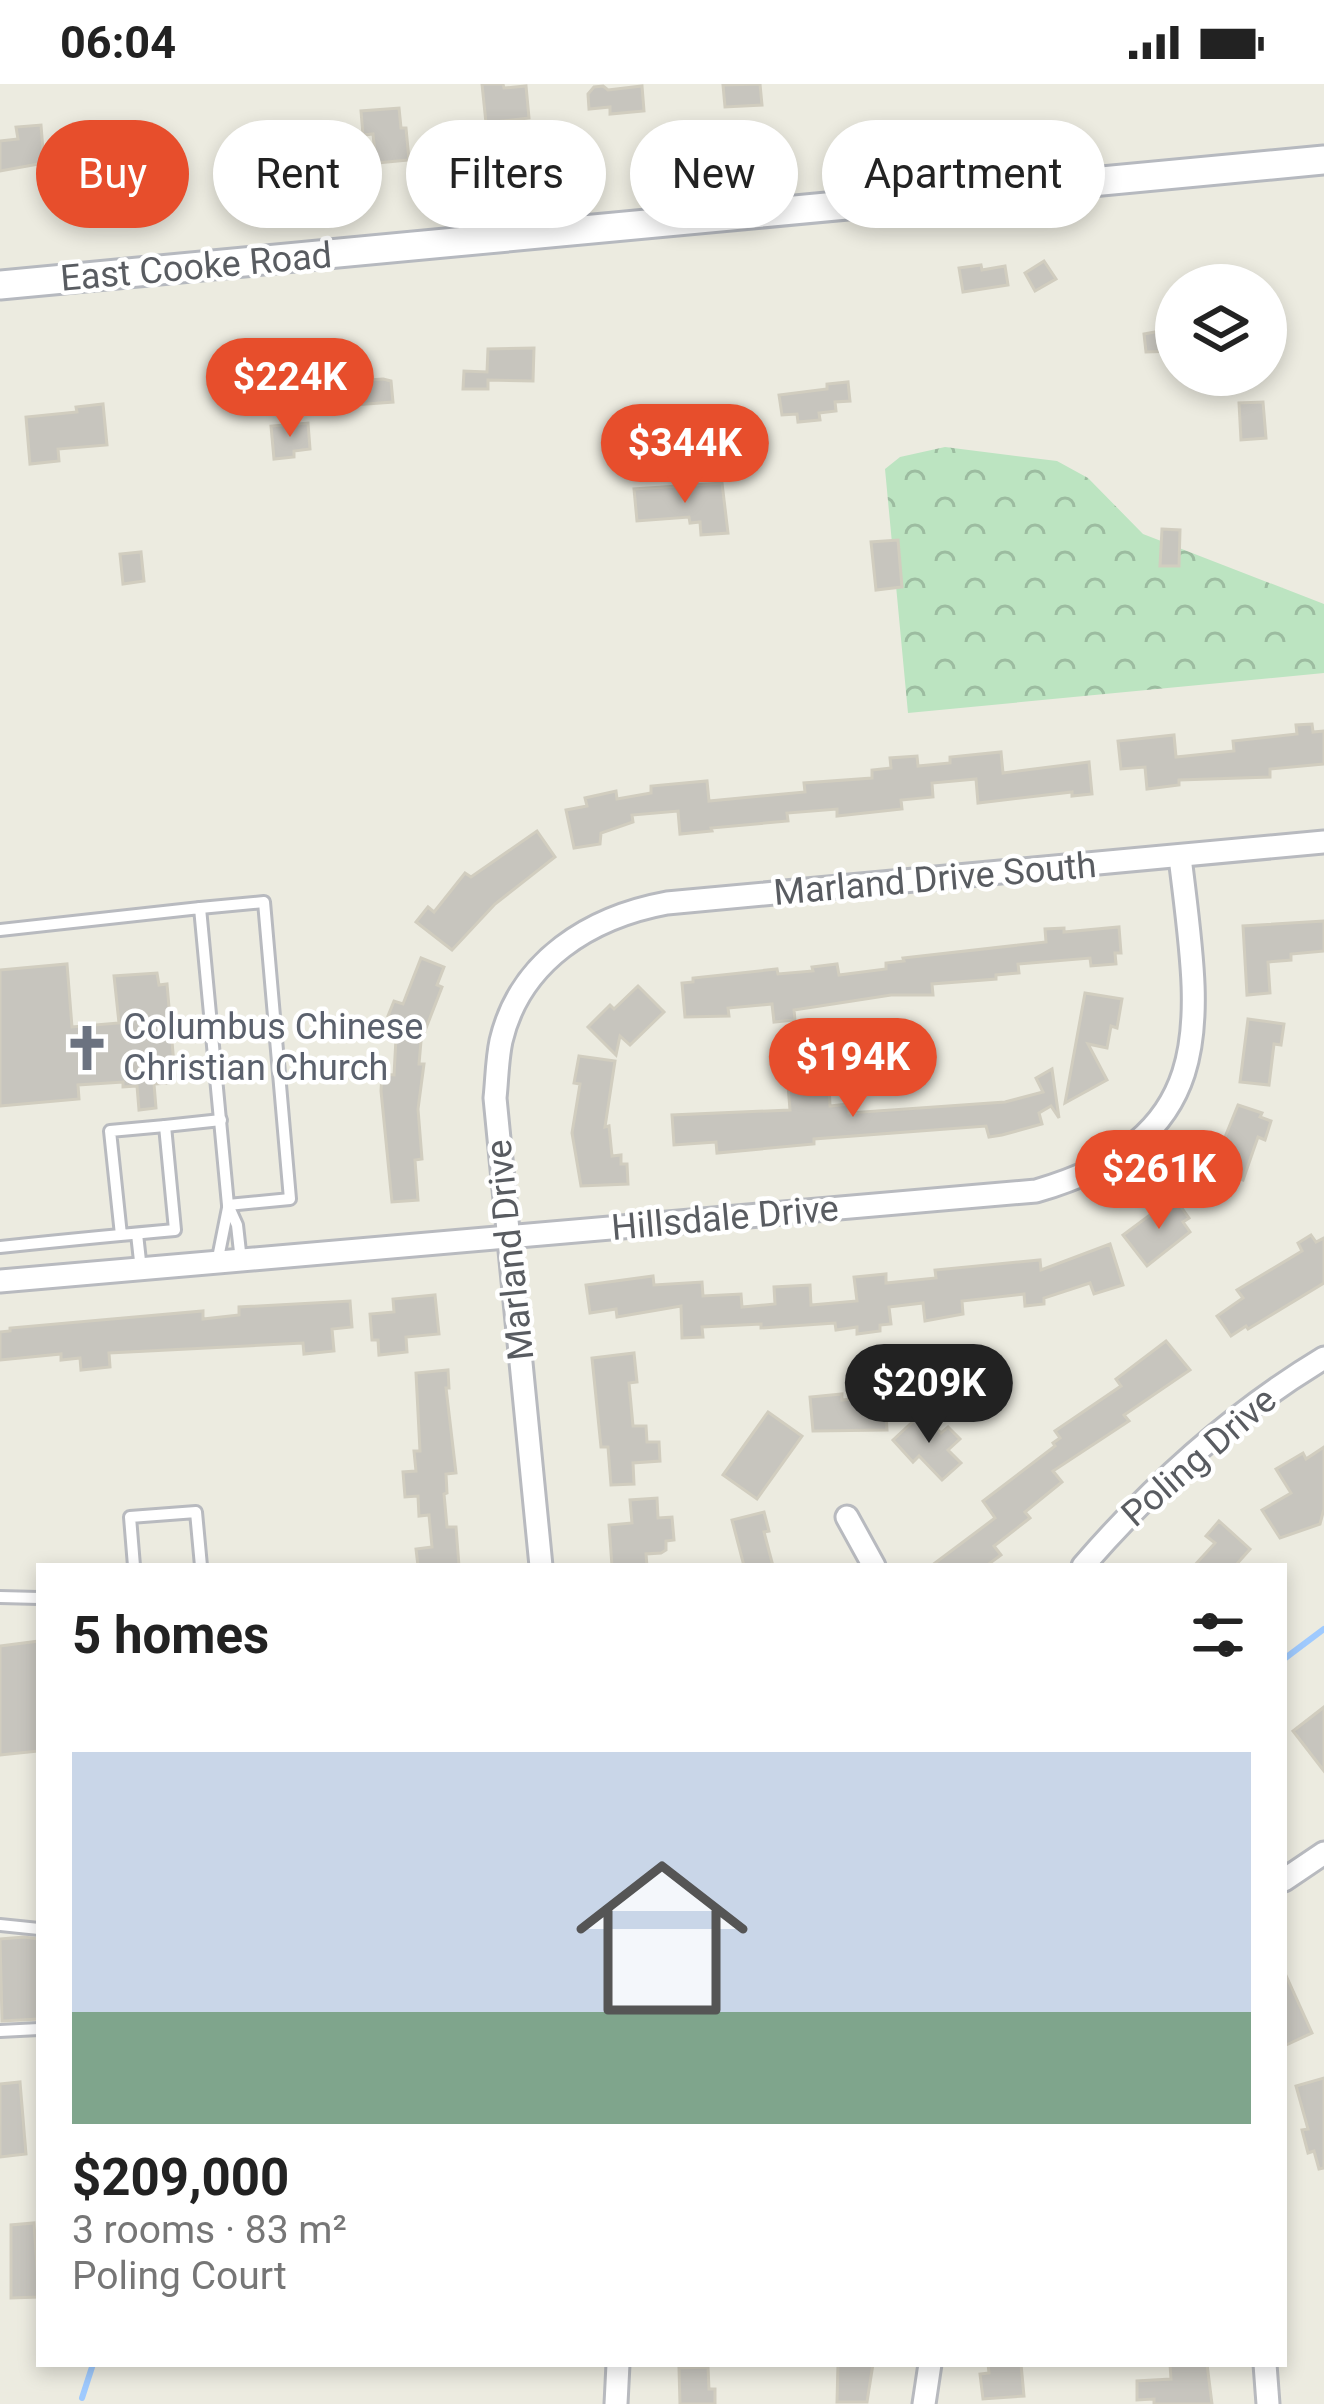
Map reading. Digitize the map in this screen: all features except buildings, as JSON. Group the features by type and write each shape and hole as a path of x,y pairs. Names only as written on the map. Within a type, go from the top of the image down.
{"main road":[{"name":"East Cooke Road","path":"0,284 1324,160"}],"street":[{"name":"Marland Drive South","path":"558,950 596,924 628,910 667,903 1324,842"},
{"name":"Hillsdale Drive","path":"0,1281 1036,1191 1107,1165 1166,1112 1184,1071 1195,1030 1194,975 1180,857"},
{"name":"Marland Drive","path":"541,1563 495,1098 502,1038 528,984 558,950"},
{"name":"Poling Drive","path":"1086,1563 1191,1454 1273,1389 1324,1358"},
{"path":"847,1517 872,1563"},
{"path":"1287,1878 1324,1853"},
{"path":"616,2404 618,2367"},
{"path":"924,2404 930,2367"},
{"path":"1265,2367 1268,2404"}],"lane":[{"path":"0,930 264,902 290,1199 228,1204"},
{"path":"200,908 228,1204 217,1263"},
{"path":"121,1235 110,1131 221,1120"},
{"path":"0,1246 175,1230 165,1126"},
{"path":"228,1204 237,1225 241,1261"},
{"path":"137,1234 141,1270"},
{"path":"134,1563 130,1517 196,1511 201,1563"},
{"path":"0,1597 36,1598"},
{"path":"0,1925 36,1929"},
{"path":"0,2032 36,2030"}],"green space":[{"path":"945,447 1057,461 1088,478 1143,534 1324,604 1324,673 908,713 885,469 900,457"}],"waterway":[{"path":"1287,1657 1324,1629"},
{"path":"82,2398 92,2367"}],"place":[{"name":"Columbus Chinese Christian Church","path":"87,1048"}]}
